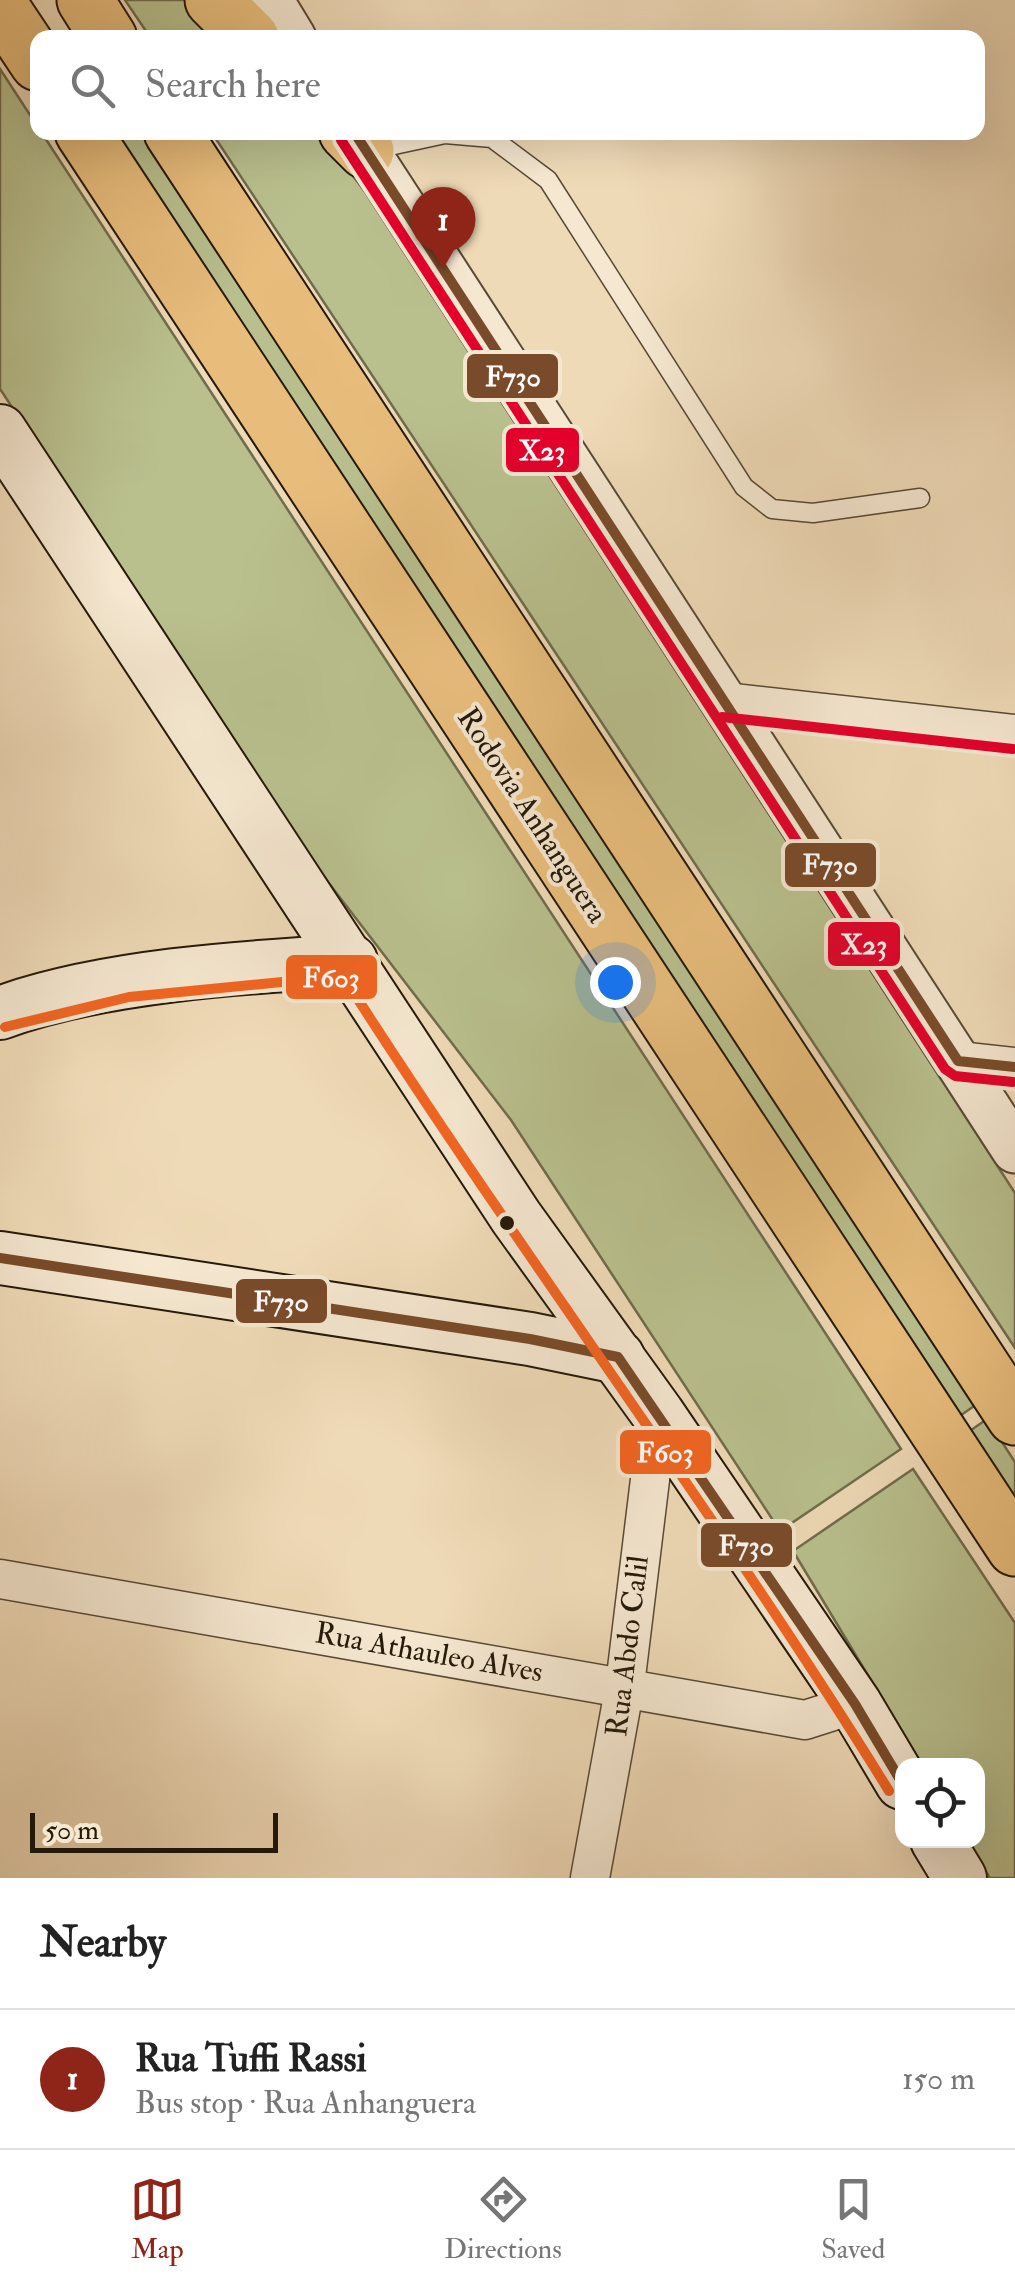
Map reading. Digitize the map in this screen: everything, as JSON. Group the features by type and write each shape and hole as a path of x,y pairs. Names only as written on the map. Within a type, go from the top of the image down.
{"highway":[{"path":"84,0 104,30"},
{"path":"213,0 243,30"},
{"path":"2,10 30,51"},
{"name":"Rodovia Anhanguera","path":"88,140 1015,1548"},
{"path":"177,140 1015,1418"}],"main road":[{"path":"0,430 516,1217 658,1414 854,1704 895,1771"},
{"path":"0,1014 38,999 240,967 351,962"},
{"path":"0,1258 530,1339 618,1357"},
{"path":"942,1848 960,1878"}],"street":[{"path":"270,0 289,30"},
{"path":"357,140 1015,1150"},
{"path":"724,702 1015,734"},
{"path":"958,1061 1015,1067"},
{"name":"Rua Abdo Calil","path":"590,1878 625,1686 658,1414"},
{"name":"Rua Athauleo Alves","path":"0,1579 804,1720 854,1704"}],"lane":[{"path":"495,140 548,180 744,487 772,509 813,513 920,498"}],"green space":[{"path":"125,0 198,0 229,30 145,30"},
{"path":"0,69 30,115 30,140 46,140 901,1449 780,1531 511,1120 308,856 0,389"},
{"path":"121,140 147,140 977,1404 957,1418"},
{"path":"217,140 325,140 366,193 1015,1193 1015,1348"},
{"path":"987,1419 1015,1462 1015,1511 964,1435"},
{"path":"913,1469 1015,1623 1015,1878 990,1878 971,1848 985,1848 985,1758 918,1758 793,1551"}],"transit line":[{"name":"X23","path":"341,140 945,1069 955,1076 1013,1082"},
{"name":"F730","path":"359,140 958,1061 1015,1067"},
{"name":"X23","path":"722,717 1013,749"},
{"name":"F603","path":"5,1027 129,997 343,976 478,1181 756,1585 889,1791"},
{"name":"F730","path":"0,1258 530,1339 618,1357 855,1704 895,1771"}],"place":[{"name":"Rua Tuffi Rassi","path":"443,269"}]}
